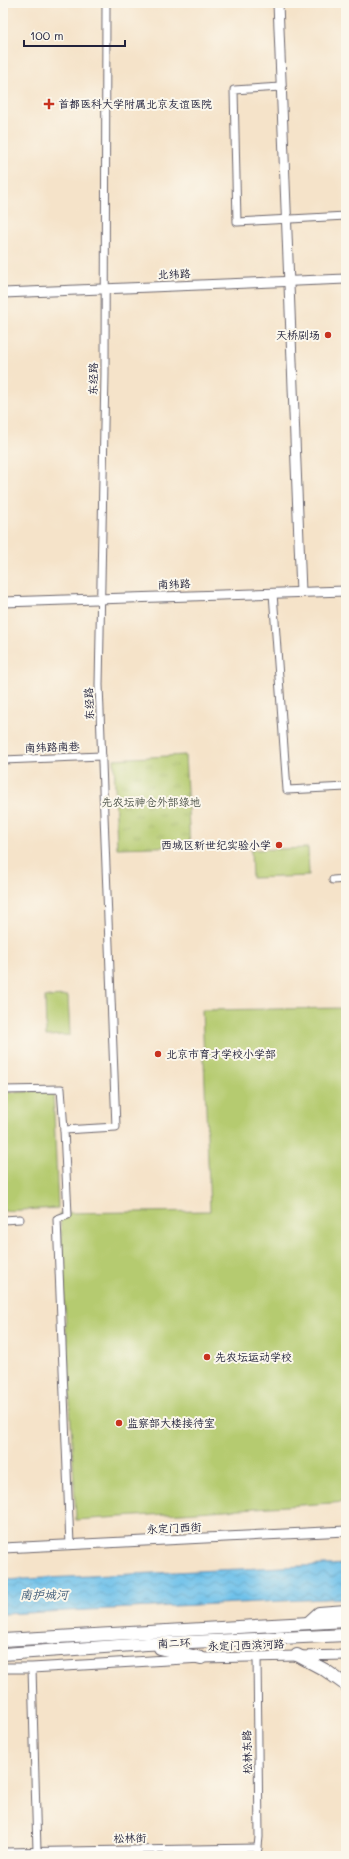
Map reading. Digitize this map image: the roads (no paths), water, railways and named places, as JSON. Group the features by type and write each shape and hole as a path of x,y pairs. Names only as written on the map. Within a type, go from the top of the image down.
{"highway":[{"path":"308,1623 319,1613 346,1612"},
{"name":"南二环","path":"3,1640 346,1621"},
{"name":"南二环","path":"3,1654 147,1644 346,1635"},
{"path":"147,1644 201,1658"},
{"path":"297,1655 325,1670 346,1685"}],"street":[{"name":"东经路","path":"64,1130 116,1127 104,853 99,685 105,289 106,3"},
{"path":"278,3 301,592"},
{"path":"281,86 234,90 237,222 286,218 346,216"},
{"name":"北纬路","path":"3,293 346,279"},
{"name":"南纬路","path":"3,602 346,591"},
{"path":"273,593 287,790 346,787"},
{"name":"南纬路南巷","path":"3,760 102,756"},
{"path":"333,880 346,879"},
{"path":"3,1090 61,1089 68,1216 57,1219 70,1545"},
{"path":"3,1220 20,1219"},
{"name":"永定门西街","path":"3,1548 346,1531"},
{"name":"永定门西滨河路","path":"3,1668 32,1668 201,1658 346,1655"},
{"name":"松林东路","path":"257,1656 259,1837 257,1856"},
{"path":"32,1668 37,1852"},
{"name":"松林街","path":"3,1852 113,1853 258,1848"}],"water":[{"name":"南护城河","path":"346,1564 346,1598 3,1614 3,1580"}],"place":[{"name":"首都医科大学附属北京友谊医院","path":"49,104"},
{"name":"天桥剧场","path":"328,335"},
{"name":"西城区新世纪实验小学","path":"279,845"},
{"name":"北京市育才学校小学部","path":"158,1054"},
{"name":"先农坛运动学校","path":"207,1357"},
{"name":"监察部大楼接待室","path":"119,1423"}],"park label":[{"name":"先农坛神仓外部绿地","path":"151,802"}]}
